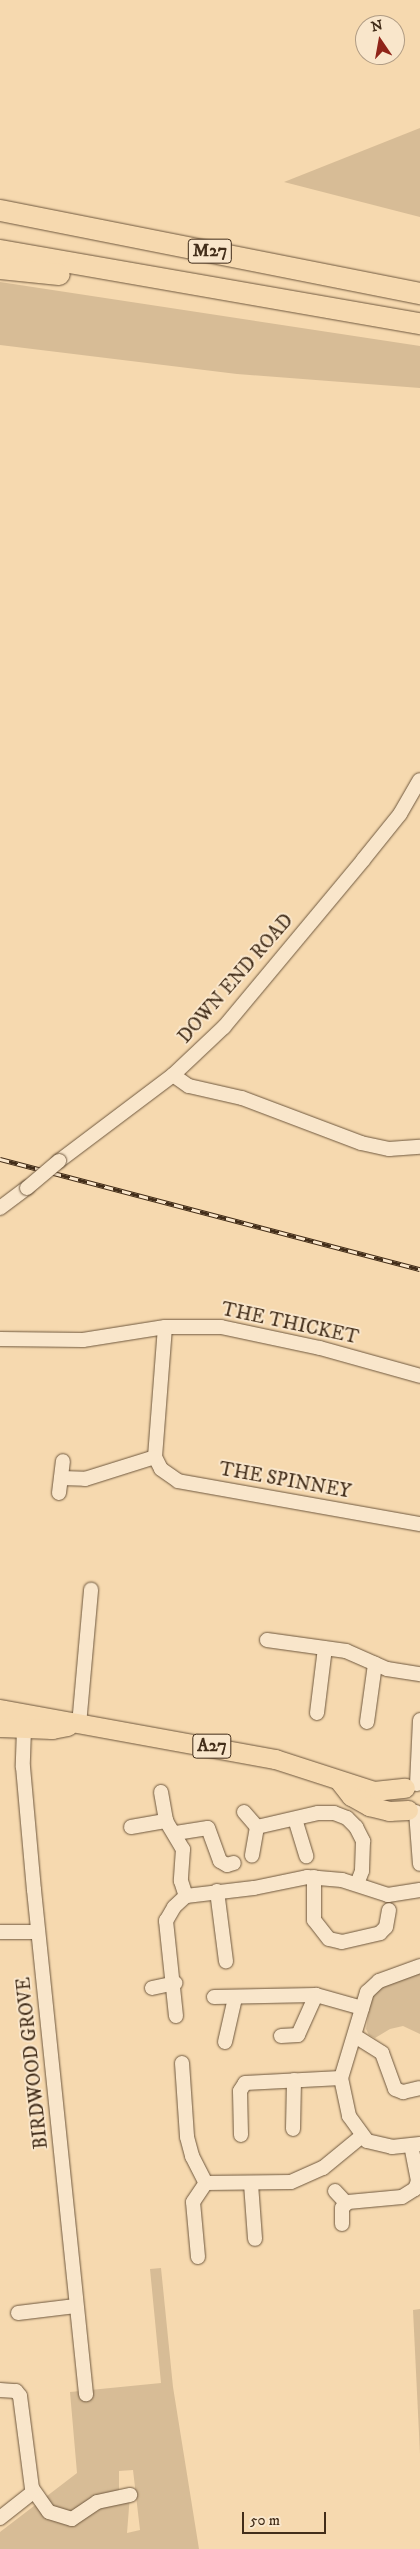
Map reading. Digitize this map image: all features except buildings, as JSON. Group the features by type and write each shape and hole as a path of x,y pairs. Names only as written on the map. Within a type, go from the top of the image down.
{"highway":[{"name":"M27","path":"0,210 420,293"},
{"name":"M27","path":"0,225 420,300"},
{"name":"M27","path":"0,250 218,290 420,323"},
{"name":"M27","path":"0,268 218,290"}],"main road":[{"name":"A27","path":"0,1710 44,1715 76,1725 275,1759 313,1769 340,1782 376,1791 414,1785"},
{"name":"A27","path":"0,1727 52,1729 76,1725"},
{"name":"A27","path":"340,1782 351,1796 369,1806 389,1811 415,1811"},
{"path":"414,1785 401,1800 415,1811"}],"street":[{"name":"DOWN END ROAD","path":"0,1208 200,1052 246,1001 363,860 400,814 420,780"},
{"path":"173,1074 189,1086 242,1098 361,1143 389,1149 420,1147"},
{"name":"THE THICKET","path":"0,1339 83,1340 192,1324 252,1331 420,1376"},
{"path":"61,1478 85,1479 155,1458 166,1327"},
{"name":"THE SPINNEY","path":"155,1458 160,1469 178,1481 420,1524"},
{"path":"59,1493 63,1461"},
{"path":"76,1725 92,1590"},
{"path":"267,1640 356,1654 396,1672 420,1672"},
{"path":"317,1713 325,1648"},
{"path":"367,1722 375,1664"},
{"path":"414,1785 420,1720"},
{"name":"BIRDWOOD GROVE","path":"24,1728 23,1767 38,1932 86,2394"},
{"path":"161,1792 166,1821 176,1833 183,1849 181,1881 186,1896"},
{"path":"415,1811 420,1864"},
{"path":"244,1812 257,1827"},
{"path":"257,1827 295,1818 334,1813 352,1822 363,1842 362,1871 358,1884"},
{"path":"295,1818 306,1856"},
{"path":"131,1827 166,1821"},
{"path":"252,1856 257,1827"},
{"path":"176,1833 208,1828 220,1862 227,1865 234,1863"},
{"path":"314,1877 314,1920 322,1934 337,1948 380,1934 386,1928 389,1910"},
{"path":"176,2016 175,1983 166,1921 174,1907 186,1896 254,1888 296,1878 314,1877 358,1884 388,1895 420,1890"},
{"path":"217,1891 226,1961"},
{"path":"0,1932 38,1932"},
{"path":"342,2224 341,2212 346,2203 356,2200 402,2197 417,2190 416,2145 382,2146 362,2136 346,2110 341,2078 367,1992 379,1981 420,1966"},
{"path":"152,1988 175,1983"},
{"path":"214,1997 235,1998 277,1994 316,1995 362,2008"},
{"path":"281,2036 298,2035 316,1995"},
{"path":"224,2042 235,1998"},
{"path":"355,2036 382,2053 395,2089 403,2092 420,2088"},
{"path":"182,2063 187,2137 192,2156 206,2183"},
{"path":"237,2130 240,2091 245,2084 341,2078"},
{"path":"293,2128 294,2080"},
{"path":"206,2183 282,2183 302,2178 323,2168 362,2136"},
{"path":"198,2257 193,2202 206,2183"},
{"path":"251,2184 255,2239"},
{"path":"335,2190 346,2203"},
{"path":"239,2217 253,2216"},
{"path":"18,2313 76,2306"},
{"path":"0,2390 16,2391 20,2396 33,2492 49,2512 72,2519 96,2502 130,2495"},
{"path":"0,2518 33,2492"}],"shaded area":[{"path":"420,128 420,217 284,182"},
{"path":"0,282 420,346 420,388 237,374 0,345"},
{"path":"420,1970 420,2034 403,2026 390,2029 375,2038 369,2035 366,2029 371,1999 377,1990"},
{"path":"161,2268 173,2387 199,2549 0,2549 0,2532 77,2473 70,2392 161,2383 150,2269","holes":["133,2470 140,2530 127,2533 130,2495 119,2491 119,2471"]},
{"path":"420,2309 420,2454 413,2310"}],"railway":[{"path":"0,1159 420,1269"}]}
